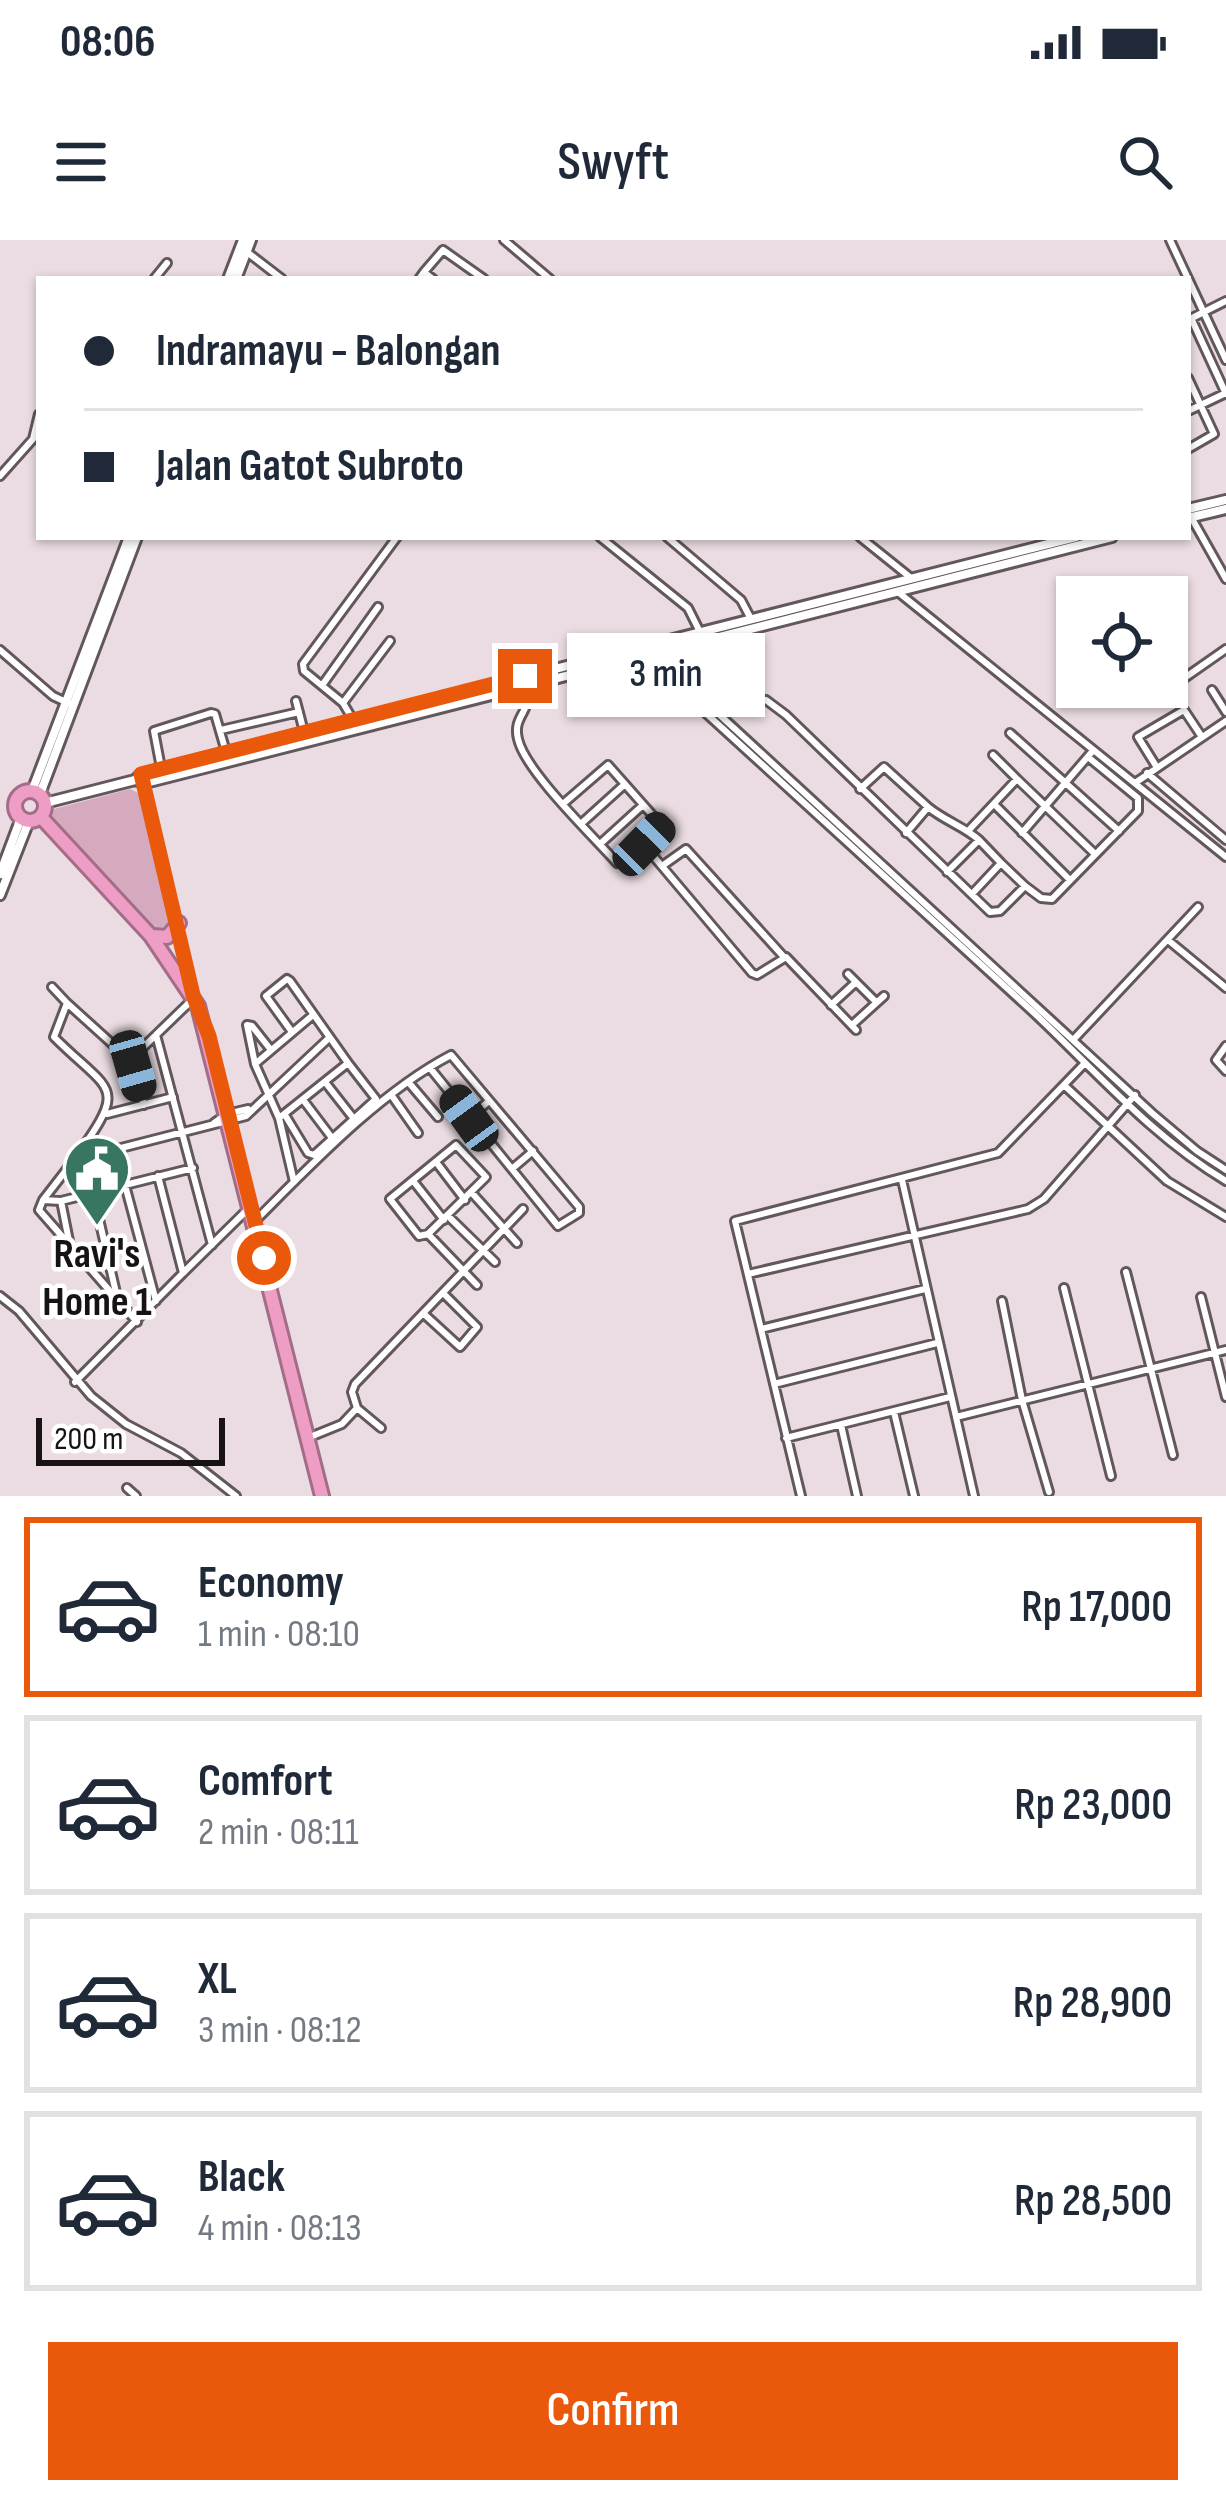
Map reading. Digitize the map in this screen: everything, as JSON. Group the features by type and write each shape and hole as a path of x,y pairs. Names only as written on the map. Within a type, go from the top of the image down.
{"highway":[{"path":"15,804 20,795 35,807 152,936 194,996 209,1036 322,1496"},
{"path":"0,799 35,807"},
{"path":"152,936 167,937 179,923"}],"street":[{"path":"247,240 251,255 278,276"},
{"path":"233,276 247,240"},
{"path":"504,240 546,276"},
{"path":"1170,240 1187,276"},
{"path":"421,276 442,250 480,276"},
{"path":"234,276 251,255"},
{"path":"156,276 167,263"},
{"path":"1191,284 1226,359"},
{"path":"1191,318 1226,301"},
{"path":"1191,323 1226,393 1191,409"},
{"path":"1191,384 1214,434 1191,447"},
{"path":"0,476 33,440 36,427"},
{"path":"1191,514 1226,500"},
{"path":"1191,515 1226,509"},
{"path":"1191,518 1226,579"},
{"path":"0,895 35,807 63,701 132,540"},
{"path":"353,720 343,703 304,671 303,664 395,540"},
{"path":"604,540 688,608 700,632"},
{"path":"671,540 741,600 751,619"},
{"path":"864,540 909,579"},
{"path":"0,874 35,807 652,649 688,645 896,589 909,579 1064,540"},
{"path":"413,709 527,687 751,619 921,586 1100,540"},
{"path":"860,789 886,767 954,827 968,830 1025,886 1046,900 1138,811 1139,800 1090,754 896,589"},
{"path":"323,684 378,607"},
{"path":"343,703 390,641"},
{"path":"688,645 746,699 766,700 786,715 990,912 996,913 1025,886"},
{"path":"652,649 674,684 1089,1059 1226,1170"},
{"path":"1188,675 1226,649"},
{"path":"0,650 63,701"},
{"path":"527,687 530,701 517,727 520,746 564,803 619,864 662,826 607,764 564,803"},
{"path":"1212,690 1226,712"},
{"path":"296,701 304,732"},
{"path":"1156,766 1138,737 1177,712 1184,710 1202,737"},
{"path":"221,730 299,712"},
{"path":"161,769 154,731 211,713 226,752"},
{"path":"140,779 161,769 210,761 226,752 304,732 400,713"},
{"path":"1134,783 1226,721"},
{"path":"1010,733 1119,832"},
{"path":"1090,754 1226,857"},
{"path":"1022,833 1090,754"},
{"path":"993,755 1095,854"},
{"path":"1146,774 1226,840"},
{"path":"130,1060 194,996 140,779"},
{"path":"968,830 1017,779"},
{"path":"582,823 625,784"},
{"path":"994,804 1070,880"},
{"path":"600,844 643,805"},
{"path":"905,833 928,807"},
{"path":"947,872 979,840"},
{"path":"644,844 752,973 761,973 783,956"},
{"path":"662,866 686,849 854,1027 880,999 848,974"},
{"path":"971,895 1001,863"},
{"path":"1074,1039 1198,907"},
{"path":"1168,940 1226,988"},
{"path":"271,1050 247,1025 266,1094 310,1155 376,1098 288,980 267,993 292,1032"},
{"path":"831,1005 856,982"},
{"path":"52,987 130,1060 144,1105"},
{"path":"68,1003 54,1037 103,1082 107,1114"},
{"path":"1040,1013 1074,1039 1127,1104 1185,1154 1226,1181"},
{"path":"255,1064 314,1015"},
{"path":"156,1035 212,1245"},
{"path":"74,1160 245,1116 329,1038"},
{"path":"1226,1046 1216,1060 1226,1071"},
{"path":"254,1221 345,1133 430,1068 453,1055 579,1213 558,1226 430,1068"},
{"path":"800,1496 735,1223 738,1218 998,1153 1089,1059"},
{"path":"282,1116 348,1063"},
{"path":"325,1082 354,1119"},
{"path":"410,1084 438,1118"},
{"path":"1065,1086 1167,1180 1226,1217"},
{"path":"748,1274 1013,1215 1037,1204 1135,1095"},
{"path":"392,1096 418,1133"},
{"path":"137,1322 39,1210 107,1114 173,1097"},
{"path":"304,1101 332,1138"},
{"path":"469,1118 489,1101"},
{"path":"282,1116 294,1182"},
{"path":"459,1146 486,1177 428,1234 418,1236 390,1200 414,1182 459,1146"},
{"path":"512,1169 533,1151"},
{"path":"436,1162 518,1244"},
{"path":"44,1200 61,1202 193,1168"},
{"path":"158,1176 183,1273"},
{"path":"902,1180 974,1496"},
{"path":"414,1182 496,1262"},
{"path":"125,1185 156,1301"},
{"path":"93,1193 118,1301"},
{"path":"61,1202 70,1246"},
{"path":"75,1382 250,1206"},
{"path":"381,1429 357,1408 352,1392 355,1384 523,1209"},
{"path":"428,1234 477,1285"},
{"path":"1126,1272 1173,1455"},
{"path":"1064,1288 1111,1476"},
{"path":"761,1329 925,1289"},
{"path":"424,1314 460,1347 476,1327 443,1293"},
{"path":"0,1296 20,1311 75,1382 126,1424 181,1453 236,1496"},
{"path":"1201,1297 1226,1397"},
{"path":"1002,1301 1022,1400 1049,1492"},
{"path":"774,1384 937,1343"},
{"path":"956,1417 1226,1350"},
{"path":"786,1438 950,1397"},
{"path":"307,1438 342,1424 357,1408"},
{"path":"894,1412 914,1496"},
{"path":"841,1425 857,1496"},
{"path":"127,1488 136,1496"}],"shaded area":[{"path":"130,789 140,794 171,915 169,924 160,929 152,928 52,816 54,809"}],"place":[{"name":"Ravi's Home 1","path":"97,1228"}],"route":[{"path":"264,1258 209,1036 193,995 141,774 525,676"}]}
